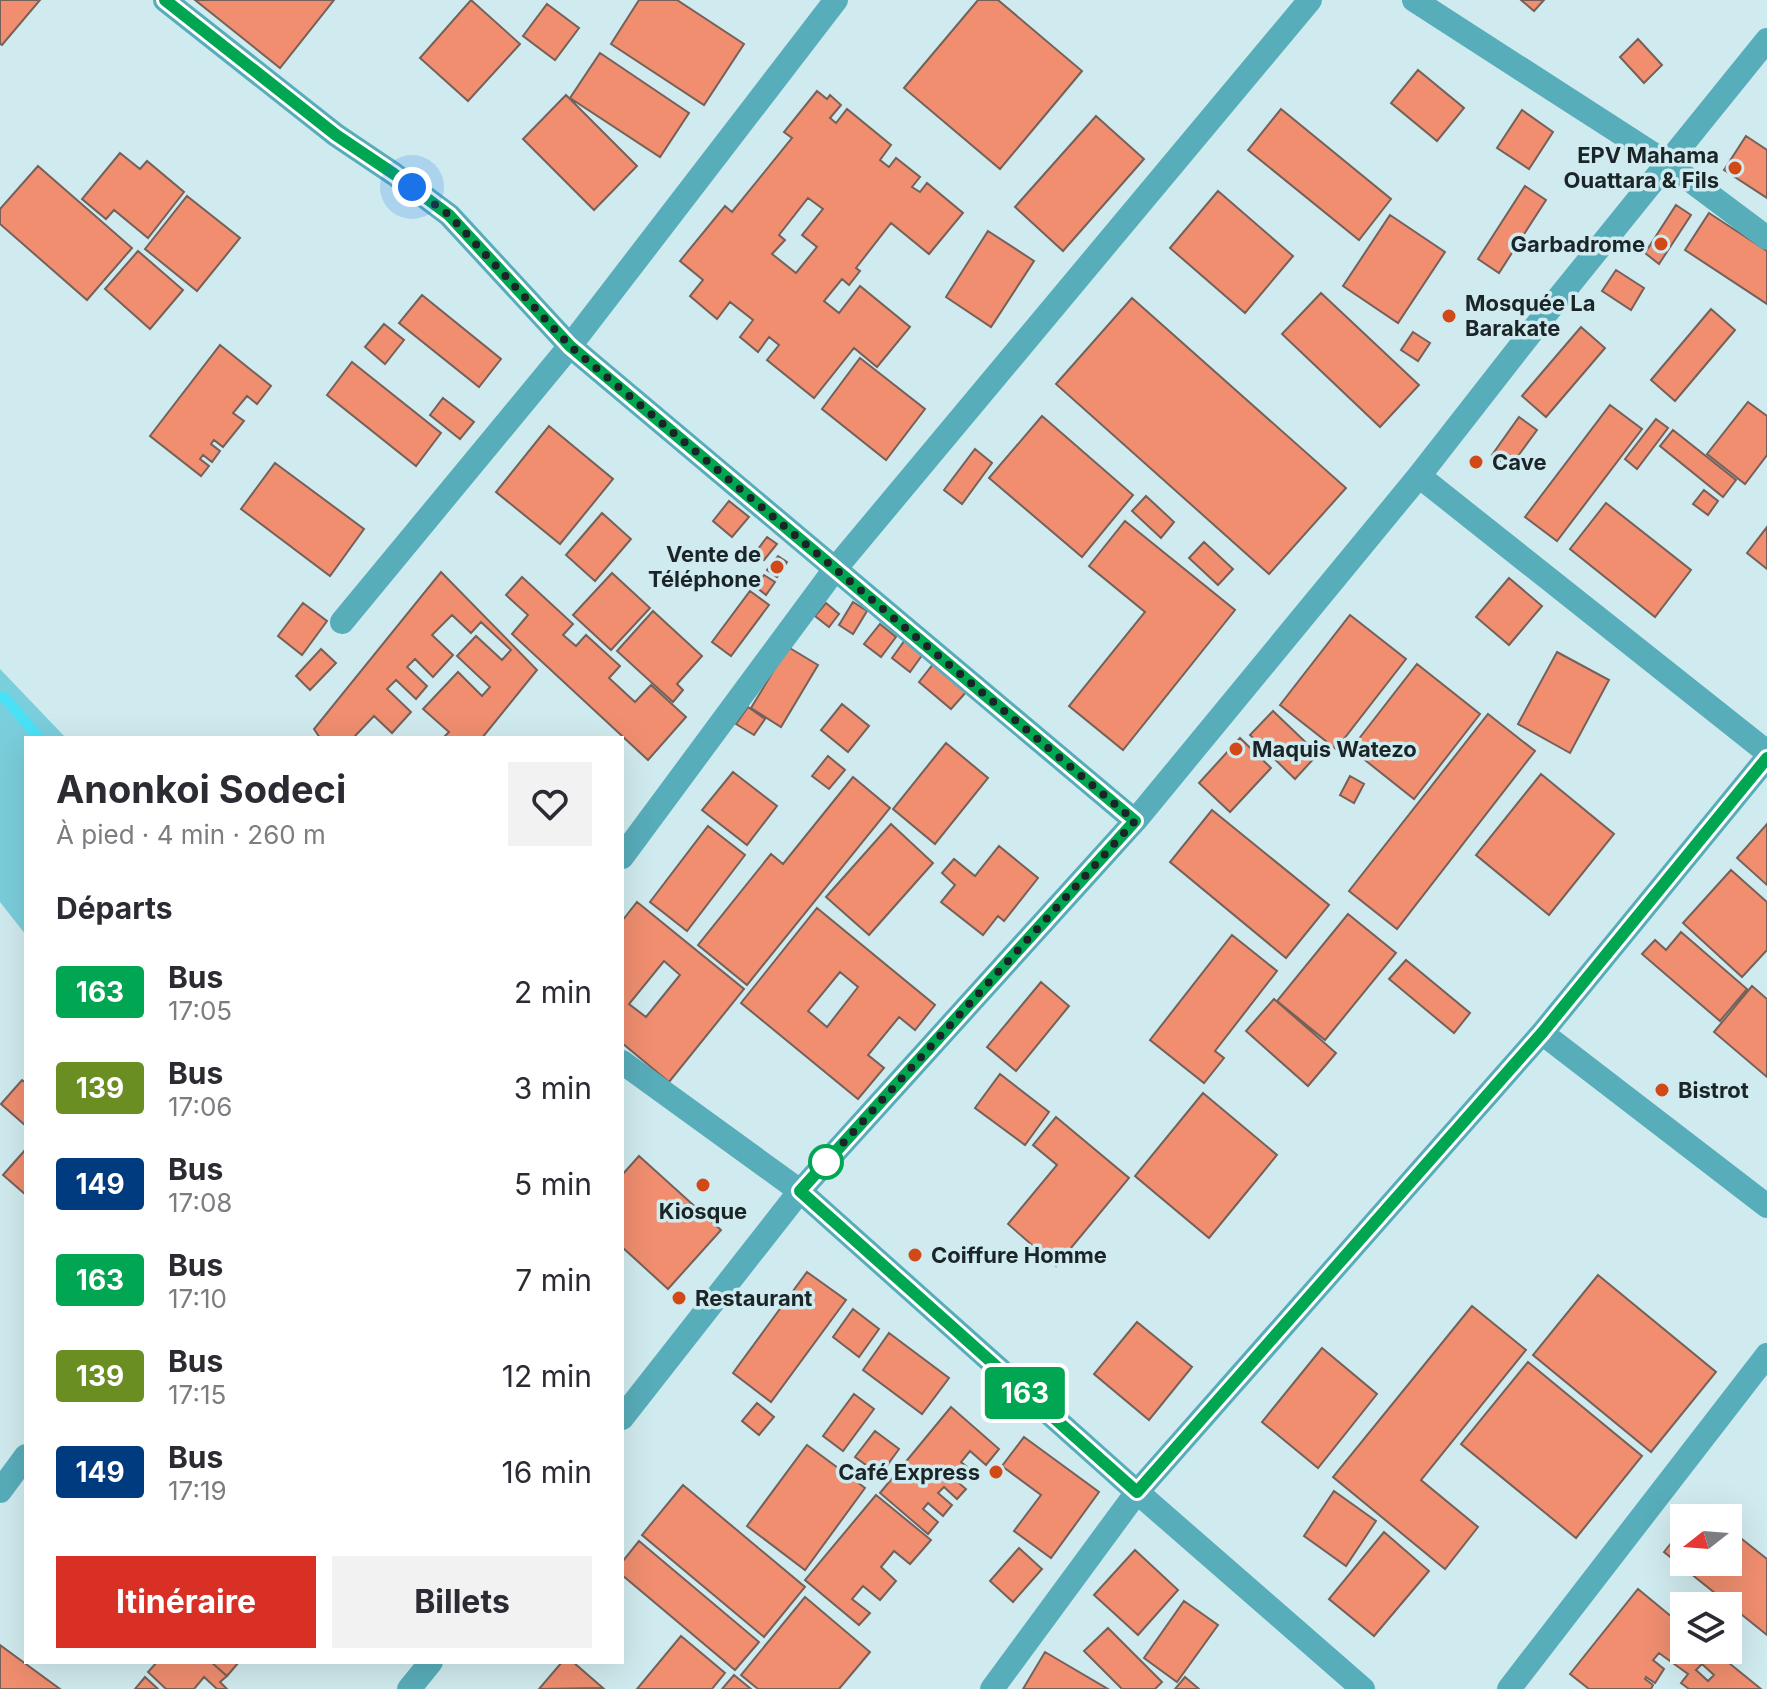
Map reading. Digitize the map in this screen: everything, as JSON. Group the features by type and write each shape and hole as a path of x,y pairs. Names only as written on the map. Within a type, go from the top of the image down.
{"street":[{"path":"165,0 336,135 449,215 570,346 1135,821"},
{"path":"342,622 570,346 836,0"},
{"path":"624,854 835,569 1310,0"},
{"path":"1414,0 1667,163 1767,238"},
{"path":"624,1415 800,1191 1135,821 1419,476 1767,40"},
{"path":"1419,476 1767,752"},
{"path":"992,1689 1137,1492 1542,1033 1767,758"},
{"path":"1542,1033 1767,1206"},
{"path":"624,1063 800,1191 1363,1689"},
{"path":"1509,1689 1767,1355"},
{"path":"0,1491 24,1459"},
{"path":"409,1689 429,1664"}],"shaded area":[{"path":"0,669 64,736 24,736 24,932 0,902"}],"building":[{"path":"0,0 40,0 2,45 0,44"},
{"path":"195,0 334,0 280,68"},
{"path":"471,0 520,44 468,101 420,58"},
{"path":"639,0 677,0 744,44 704,105 611,44"},
{"path":"978,0 998,0 1082,71 1000,169 904,88"},
{"path":"1521,0 1544,0 1534,11"},
{"path":"547,4 579,28 555,60 523,36"},
{"path":"1638,39 1662,65 1644,83 1620,57"},
{"path":"600,53 689,113 660,157 570,98"},
{"path":"1418,70 1464,108 1437,141 1391,103"},
{"path":"817,91 827,99 830,95 841,105 830,118 836,123 847,109 891,145 880,160 889,167 896,158 920,177 912,187 920,192 927,183 963,213 929,254 891,223 856,268 860,271 849,285 842,279 824,301 839,313 860,286 910,327 877,367 854,348 814,398 767,360 779,345 769,337 758,352 740,337 753,320 730,302 717,319 690,296 703,280 680,261 725,206 732,212 792,138 784,132","holes":["808,198 823,209 802,235 817,247 796,273 772,254 785,240 779,235"]},
{"path":"566,95 637,166 594,210 523,139"},
{"path":"1281,109 1391,199 1359,240 1248,150"},
{"path":"1522,110 1553,132 1529,169 1497,148"},
{"path":"1096,116 1144,159 1063,251 1015,207"},
{"path":"1746,136 1767,150 1767,198 1724,170"},
{"path":"120,153 140,169 147,161 184,192 148,238 114,210 106,219 82,199"},
{"path":"38,166 132,248 87,300 0,224 0,209"},
{"path":"1525,186 1546,200 1499,273 1478,259"},
{"path":"1218,191 1293,256 1245,313 1170,248"},
{"path":"187,196 240,238 197,291 145,249"},
{"path":"1676,205 1691,215 1659,264 1645,253"},
{"path":"1709,213 1767,251 1767,304 1685,250"},
{"path":"1390,215 1445,252 1398,323 1343,286"},
{"path":"988,231 1034,261 991,327 946,297"},
{"path":"138,251 183,290 150,329 105,289"},
{"path":"1616,270 1644,288 1631,310 1602,291"},
{"path":"1321,293 1419,385 1380,427 1282,334"},
{"path":"422,295 501,359 479,387 399,323"},
{"path":"1132,298 1346,488 1269,574 1056,384"},
{"path":"1711,309 1735,330 1675,401 1651,380"},
{"path":"384,324 404,340 385,364 365,347"},
{"path":"1581,327 1605,348 1546,417 1522,396"},
{"path":"1413,332 1430,343 1418,361 1401,350"},
{"path":"220,345 271,386 257,404 247,396 233,413 244,421 223,447 214,440 211,444 220,451 212,462 203,455 200,459 209,466 201,476 150,436"},
{"path":"860,358 925,409 886,460 822,409"},
{"path":"352,362 441,433 416,466 327,395"},
{"path":"443,398 474,422 460,439 430,415"},
{"path":"1748,402 1767,416 1767,455 1745,484 1707,454"},
{"path":"1610,405 1642,429 1557,541 1525,517"},
{"path":"1042,416 1133,495 1082,557 989,478"},
{"path":"1519,417 1537,430 1510,467 1492,455"},
{"path":"1656,419 1668,428 1637,469 1625,459"},
{"path":"549,426 613,479 560,544 496,492"},
{"path":"1673,430 1736,480 1723,497 1660,446"},
{"path":"975,449 992,463 962,504 944,490"},
{"path":"275,463 364,529 330,576 241,509"},
{"path":"1704,490 1718,501 1708,515 1693,504"},
{"path":"1146,496 1174,522 1161,538 1132,511"},
{"path":"729,501 749,517 732,537 713,521"},
{"path":"1606,503 1691,570 1655,617 1570,549"},
{"path":"602,513 631,539 595,581 566,555"},
{"path":"1125,521 1235,610 1123,750 1069,706 1145,612 1089,566"},
{"path":"1767,527 1767,569 1747,553"},
{"path":"767,537 777,544 764,560 755,553"},
{"path":"1204,542 1233,569 1218,585 1189,558"},
{"path":"778,556 787,562 777,577 767,570"},
{"path":"441,572 537,670 484,736 445,736 449,732 423,709 458,672 482,696 490,687 457,656 476,636 502,660 511,650 481,622 471,633 452,615 432,635 453,655 433,677 415,659 407,667 427,686 416,699 396,680 387,689 411,712 392,733 374,716 355,736 319,736 314,729"},
{"path":"612,573 650,608 611,650 573,615"},
{"path":"764,575 775,582 766,595 756,587"},
{"path":"522,577 573,624 563,635 576,646 586,635 620,666 609,678 635,702 651,685 686,717 648,760 512,634 528,615 506,595"},
{"path":"1509,578 1542,606 1509,645 1476,617"},
{"path":"750,591 769,605 731,656 712,642"},
{"path":"853,602 867,611 853,634 839,625"},
{"path":"303,603 327,621 302,655 278,636"},
{"path":"826,603 839,614 829,627 815,616"},
{"path":"653,611 702,656 677,684 683,690 673,702 617,651"},
{"path":"1350,615 1406,659 1336,749 1280,705"},
{"path":"880,624 896,637 881,657 864,644"},
{"path":"905,640 923,654 910,672 892,658"},
{"path":"788,647 818,665 781,727 751,708"},
{"path":"321,649 336,663 310,690 296,676"},
{"path":"1557,652 1609,680 1570,753 1518,724"},
{"path":"934,663 967,691 951,709 919,682"},
{"path":"1417,664 1480,714 1414,799 1351,749"},
{"path":"842,704 869,726 848,752 821,730"},
{"path":"748,707 765,719 754,735 736,724"},
{"path":"1273,711 1318,754 1295,779 1250,735"},
{"path":"1488,714 1535,751 1397,929 1349,891"},
{"path":"1240,738 1271,768 1230,812 1199,783"},
{"path":"946,743 988,778 935,844 893,809"},
{"path":"828,756 845,770 829,789 812,776"},
{"path":"733,772 777,806 747,845 702,810"},
{"path":"1541,774 1614,834 1549,915 1476,855"},
{"path":"1350,776 1364,784 1354,803 1340,795"},
{"path":"853,777 890,808 747,985 698,945 771,854 783,864"},
{"path":"1212,810 1329,905 1286,958 1170,862"},
{"path":"891,824 933,863 869,935 826,897"},
{"path":"1767,824 1767,885 1737,858"},
{"path":"708,826 745,855 687,931 650,902"},
{"path":"999,846 1038,878 1004,921 998,916 983,935 941,902 955,885 942,873 954,859 975,876"},
{"path":"1731,870 1767,902 1767,950 1742,977 1683,923"},
{"path":"637,902 744,989 669,1082 624,1045 624,918","holes":["664,961 680,975 646,1017 629,1004"]},
{"path":"817,908 935,1005 915,1030 899,1017 868,1055 884,1068 858,1099 741,1003","holes":["840,972 858,987 827,1027 808,1011"]},
{"path":"1348,914 1396,953 1325,1040 1277,1001"},
{"path":"1681,932 1747,989 1720,1021 1642,954 1655,940 1666,950"},
{"path":"1232,935 1277,971 1215,1051 1224,1058 1204,1083 1150,1040"},
{"path":"1406,960 1470,1013 1454,1033 1389,979"},
{"path":"1041,982 1069,1006 1016,1071 987,1047"},
{"path":"1752,986 1767,999 1767,1077 1714,1032"},
{"path":"1274,999 1336,1053 1308,1086 1246,1031"},
{"path":"1000,1074 1049,1112 1025,1145 975,1108"},
{"path":"22,1080 24,1082 24,1124 1,1104"},
{"path":"1203,1093 1277,1155 1209,1238 1135,1176"},
{"path":"1056,1117 1129,1178 1056,1266 1008,1224 1057,1165 1033,1145"},
{"path":"24,1151 24,1193 3,1175"},
{"path":"639,1156 721,1230 668,1289 624,1249 624,1173"},
{"path":"807,1272 846,1300 771,1402 733,1373"},
{"path":"1598,1275 1716,1372 1651,1452 1533,1355"},
{"path":"1472,1306 1526,1350 1421,1480 1478,1527 1445,1569 1333,1477"},
{"path":"853,1309 879,1329 859,1357 833,1337"},
{"path":"1137,1322 1192,1367 1149,1420 1094,1374"},
{"path":"889,1333 949,1378 922,1414 863,1370"},
{"path":"1322,1348 1377,1394 1318,1468 1262,1422"},
{"path":"1528,1362 1642,1456 1576,1538 1461,1444"},
{"path":"854,1394 874,1409 843,1451 823,1436"},
{"path":"757,1403 774,1417 759,1435 742,1421"},
{"path":"951,1407 999,1449 986,1465 970,1451 961,1462 977,1475 971,1482 955,1469 949,1475 966,1489 957,1499 944,1487 938,1493 952,1505 943,1516 928,1503 923,1509 938,1522 928,1534 880,1493"},
{"path":"875,1431 899,1449 880,1475 855,1457"},
{"path":"1024,1437 1099,1492 1051,1558 1014,1531 1041,1495 1002,1466"},
{"path":"807,1445 865,1488 805,1570 747,1526"},
{"path":"683,1485 805,1587 764,1637 642,1535"},
{"path":"1334,1491 1376,1521 1346,1566 1304,1536"},
{"path":"876,1495 931,1540 910,1564 894,1551 881,1567 896,1581 880,1600 863,1586 852,1599 870,1613 859,1625 805,1580"},
{"path":"1384,1532 1429,1571 1374,1636 1329,1599"},
{"path":"1742,1539 1767,1559 1767,1635 1742,1615 1742,1592 1714,1592 1694,1576 1742,1576"},
{"path":"639,1541 759,1642 735,1670 624,1577 624,1560"},
{"path":"1019,1548 1042,1569 1013,1602 990,1581"},
{"path":"1135,1550 1178,1590 1138,1635 1094,1595"},
{"path":"1638,1589 1670,1615 1670,1661 1659,1653 1653,1660 1664,1669 1655,1683 1646,1677 1653,1685 1651,1689 1589,1689 1570,1674"},
{"path":"805,1597 870,1652 839,1689 758,1689 741,1675"},
{"path":"1184,1601 1218,1625 1177,1682 1144,1658"},
{"path":"1108,1628 1162,1682 1155,1689 1122,1689 1084,1651"},
{"path":"681,1636 725,1673 712,1689 637,1689"},
{"path":"0,1645 60,1689 0,1689"},
{"path":"1045,1652 1108,1689 1023,1689"},
{"path":"155,1664 213,1664 227,1676 220,1682 227,1689 217,1689 204,1677 194,1689 166,1689 148,1672"},
{"path":"213,1664 237,1664 227,1676"},
{"path":"560,1664 575,1664 603,1688 539,1689"},
{"path":"1674,1664 1702,1664 1730,1664 1761,1689 1689,1689 1681,1683 1688,1674","holes":["1702,1664 1714,1675 1708,1681 1696,1670"]},
{"path":"734,1675 751,1689 722,1689"},
{"path":"145,1677 158,1689 135,1689"},
{"path":"1185,1677 1199,1689 1175,1689"}],"waterway":[{"path":"0,697 5,698 37,736"}],"bus line":[{"name":"163","path":"165,0 336,135 449,215 570,346 1135,821 800,1191 1137,1492 1542,1033 1767,758"}],"place":[{"name":"EPV Mahama Ouattara & Fils","path":"1735,168"},
{"name":"Garbadrome","path":"1661,244"},
{"name":"Mosquée La Barakate","path":"1449,316"},
{"name":"Cave","path":"1476,462"},
{"name":"Vente de Téléphone","path":"777,567"},
{"name":"Maquis Watezo","path":"1236,749"},
{"name":"Bistrot","path":"1662,1090"},
{"name":"Kiosque","path":"703,1185"},
{"name":"Coiffure Homme","path":"915,1255"},
{"name":"Restaurant","path":"679,1298"},
{"name":"Café Express","path":"996,1472"}],"route":[{"path":"412,187 449,215 570,346 1135,821 826,1162"}]}
